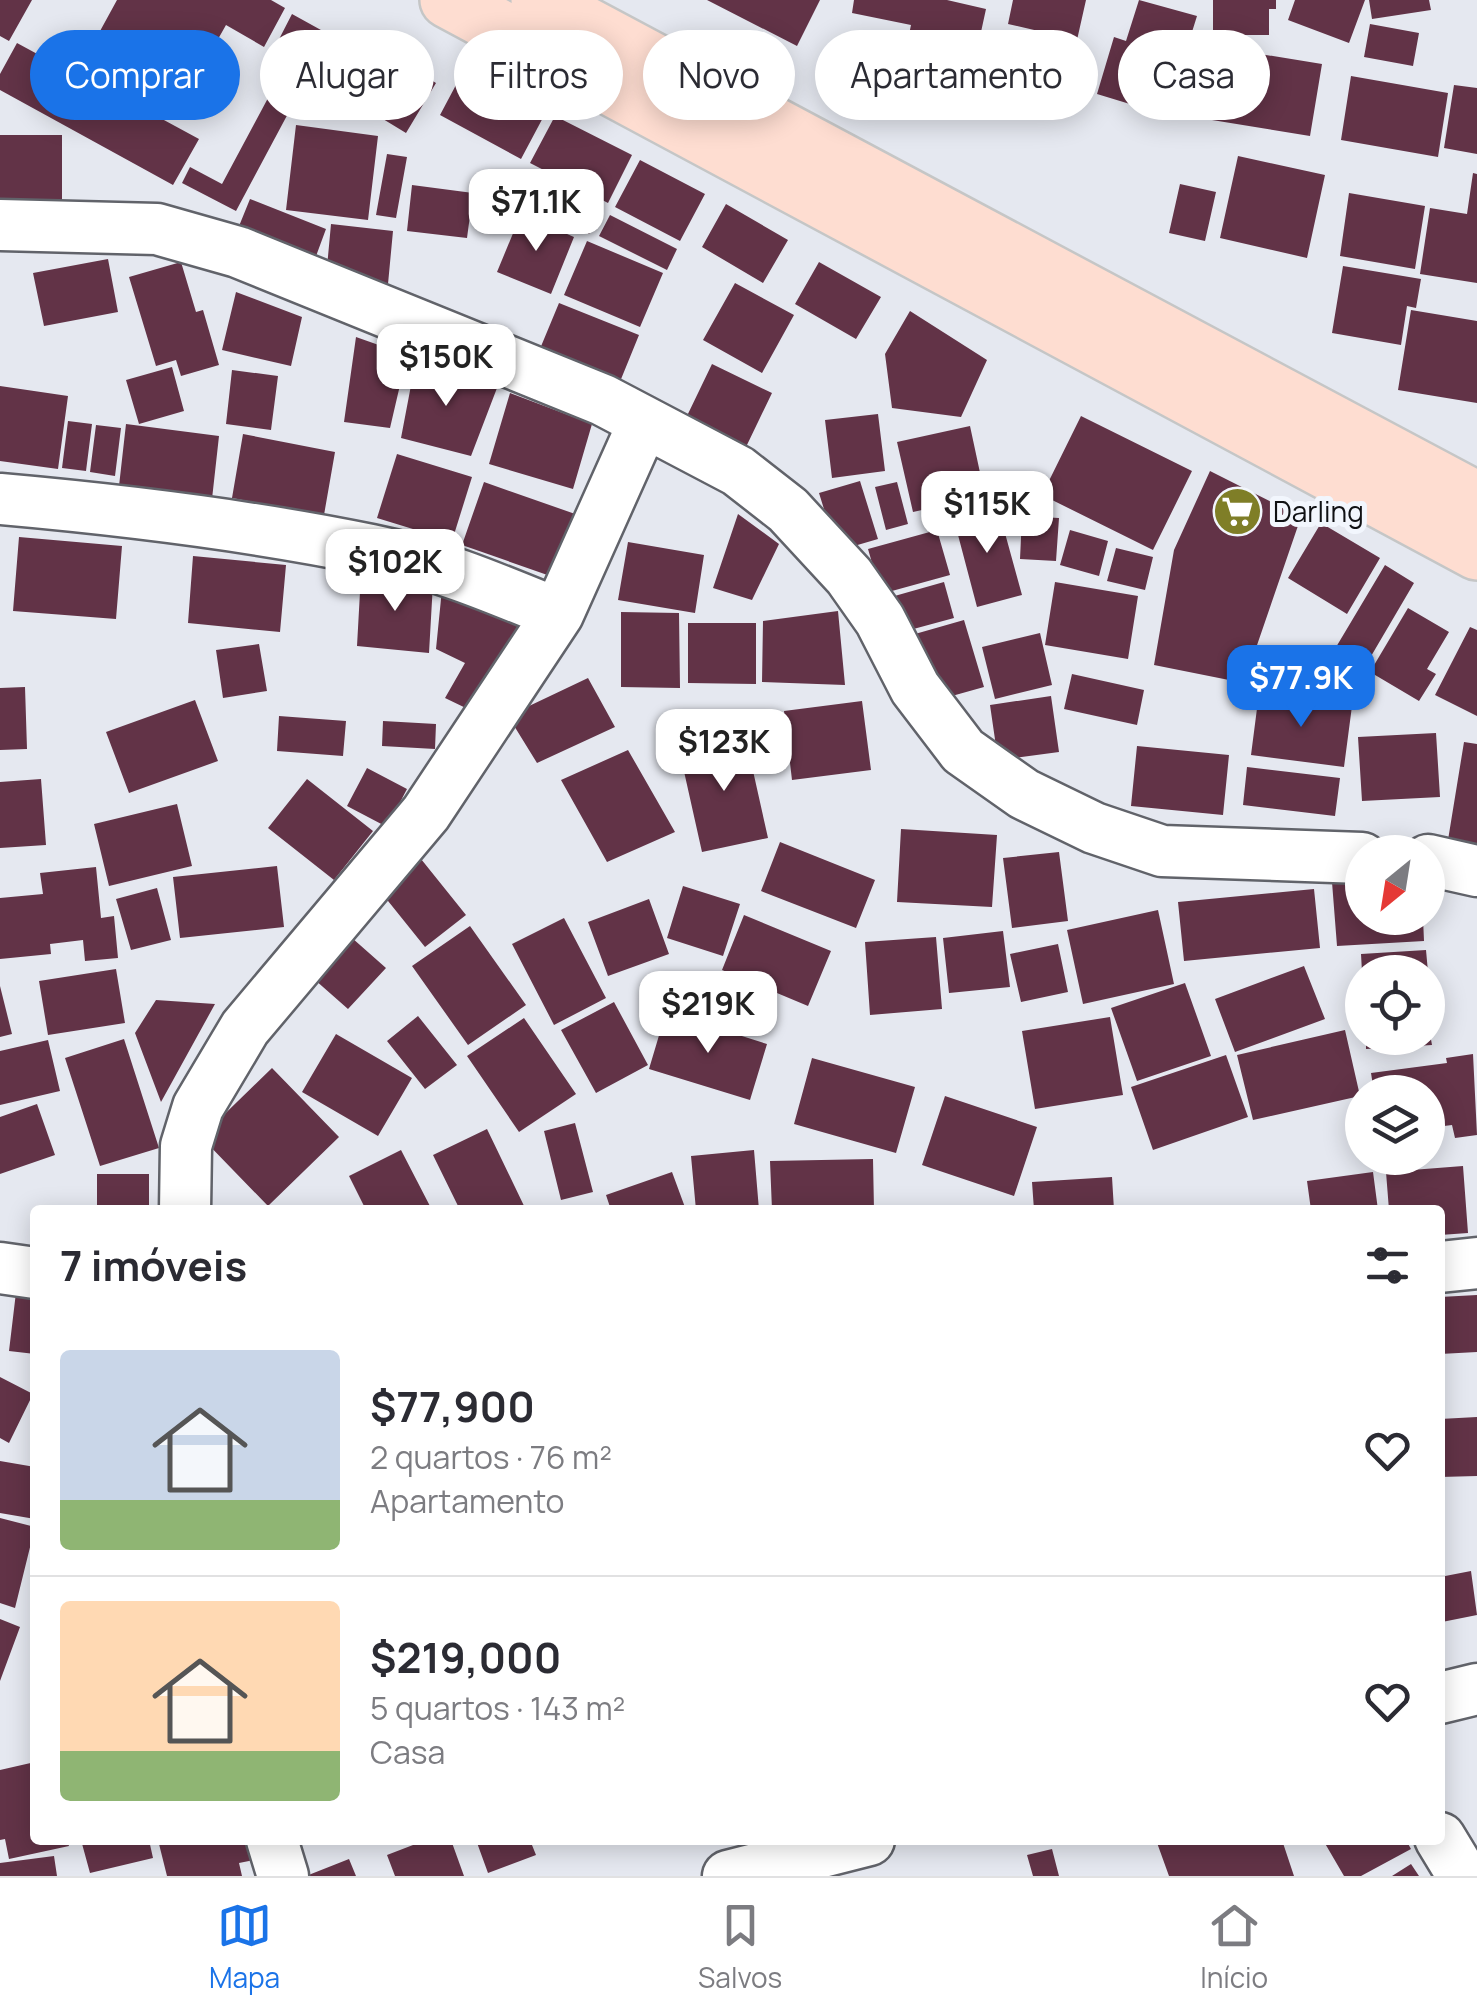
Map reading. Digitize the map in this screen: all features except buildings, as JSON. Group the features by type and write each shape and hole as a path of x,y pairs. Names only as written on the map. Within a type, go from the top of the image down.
{"main road":[{"path":"448,0 1477,552"},
{"path":"539,0 1477,500"}],"street":[{"path":"0,224 158,229 238,252 603,400 738,471 788,510 849,576 880,620 915,688 963,751 1024,794 1094,828 1162,851 1345,857"},
{"path":"184,1205 186,1146 198,1107 246,1028 426,813 558,614 644,422"},
{"path":"0,499 116,509 372,550 463,576 558,614"},
{"path":"1445,864 1477,871"},
{"path":"1445,1266 1477,1262"},
{"path":"0,1268 30,1272"},
{"path":"1445,1697 1477,1689"},
{"path":"274,1845 283,1876"},
{"path":"728,1876 849,1845"},
{"path":"1444,1845 1463,1876"}],"place":[{"name":"Darling","path":"1238,511"}]}
